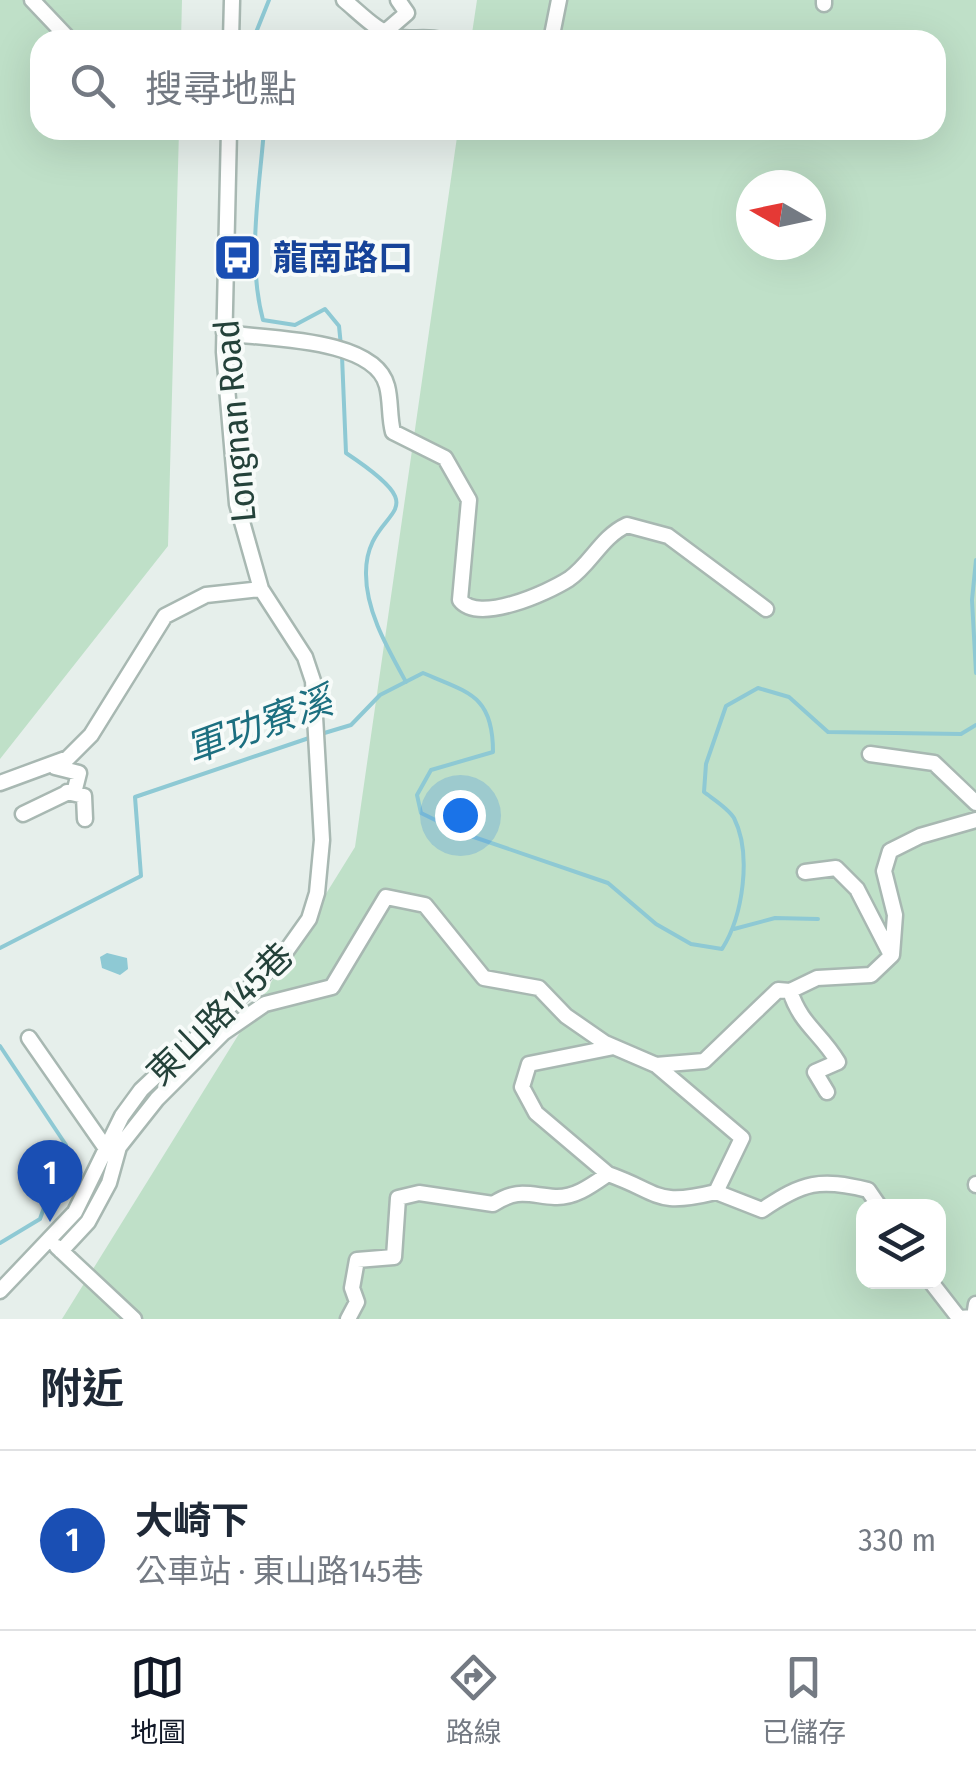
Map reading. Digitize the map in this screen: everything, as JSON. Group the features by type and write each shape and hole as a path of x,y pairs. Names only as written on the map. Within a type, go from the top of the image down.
{"street":[{"path":"32,0 60,30"},
{"path":"344,0 382,30"},
{"path":"387,30 407,13 398,0"},
{"path":"553,30 558,0"},
{"path":"226,30 232,5"},
{"path":"231,30 232,5"},
{"name":"Longnan Road","path":"229,140 224,334 237,504 261,588"},
{"path":"224,334 340,350 376,366 387,384 393,432 446,458 469,500 460,600 466,608 482,612 494,609 571,578 617,530 639,526 682,545 766,608"},
{"path":"0,783 52,766 92,735 165,616 206,595 261,588"},
{"name":"東山路145巷","path":"0,1292 55,1246 122,1116 141,1090 298,940 317,893 318,705 305,657 261,588"},
{"path":"870,754 934,763 976,803"},
{"path":"23,814 75,788 79,773 52,766"},
{"path":"68,792 84,796 85,819"},
{"path":"656,1065 704,1061 778,990 790,991 818,978 871,975 892,956 896,915 884,871 890,851 920,836 976,820"},
{"path":"806,872 836,868 857,889 892,956"},
{"path":"134,1319 55,1246 88,1222 109,1183 119,1147 157,1099 223,1032 265,1004 332,987 386,897 424,905 484,978 539,988 566,1016 615,1047 656,1065 742,1138 716,1192"},
{"path":"790,991 799,1018 821,1034 838,1062 815,1072 827,1092"},
{"path":"29,1038 107,1150"},
{"path":"615,1047 529,1064 522,1087 536,1113 608,1174 639,1185 656,1199 682,1200 716,1192 762,1210 792,1190 828,1180 868,1190 874,1199"},
{"path":"348,1319 357,1302 352,1288 357,1260 394,1256 398,1198 419,1193 493,1204 511,1192 532,1191 558,1198 584,1191 608,1174"},
{"path":"936,1289 959,1318 974,1317 976,1304"}],"green space":[{"path":"0,0 182,0 181,30 30,30 30,140 179,140 168,546 0,759"},
{"path":"477,0 976,0 976,1319 62,1319 355,847 457,140 946,140 946,30 472,30"}],"water":[{"path":"107,953 127,958 128,969 120,975 102,968 100,957"}],"waterway":[{"path":"257,30 269,0"},
{"path":"263,140 255,249 263,320 295,325 325,309 339,326 341,346"},
{"path":"342,356 346,453 392,490 396,502 394,512 369,551 366,574 374,616 406,682"},
{"name":"軍功寮溪","path":"976,560 972,600 976,673"},
{"name":"軍功寮溪","path":"321,734 351,725 380,695 423,673 465,692 483,707 489,718 493,752 431,770 417,795 421,813 462,833 608,883 656,924 691,944 722,949 740,903 744,867 734,818 704,792 706,764 726,706 758,688 789,697 828,732 961,734 976,725"},
{"name":"軍功寮溪","path":"0,948 141,876 135,797 312,737"},
{"path":"734,929 775,918 818,919"},
{"name":"軍功寮溪","path":"0,1046 66,1145 40,1219 0,1243"}],"place":[{"name":"龍南路口","path":"238,258"},
{"name":"大崎下","path":"50,1222"}]}
